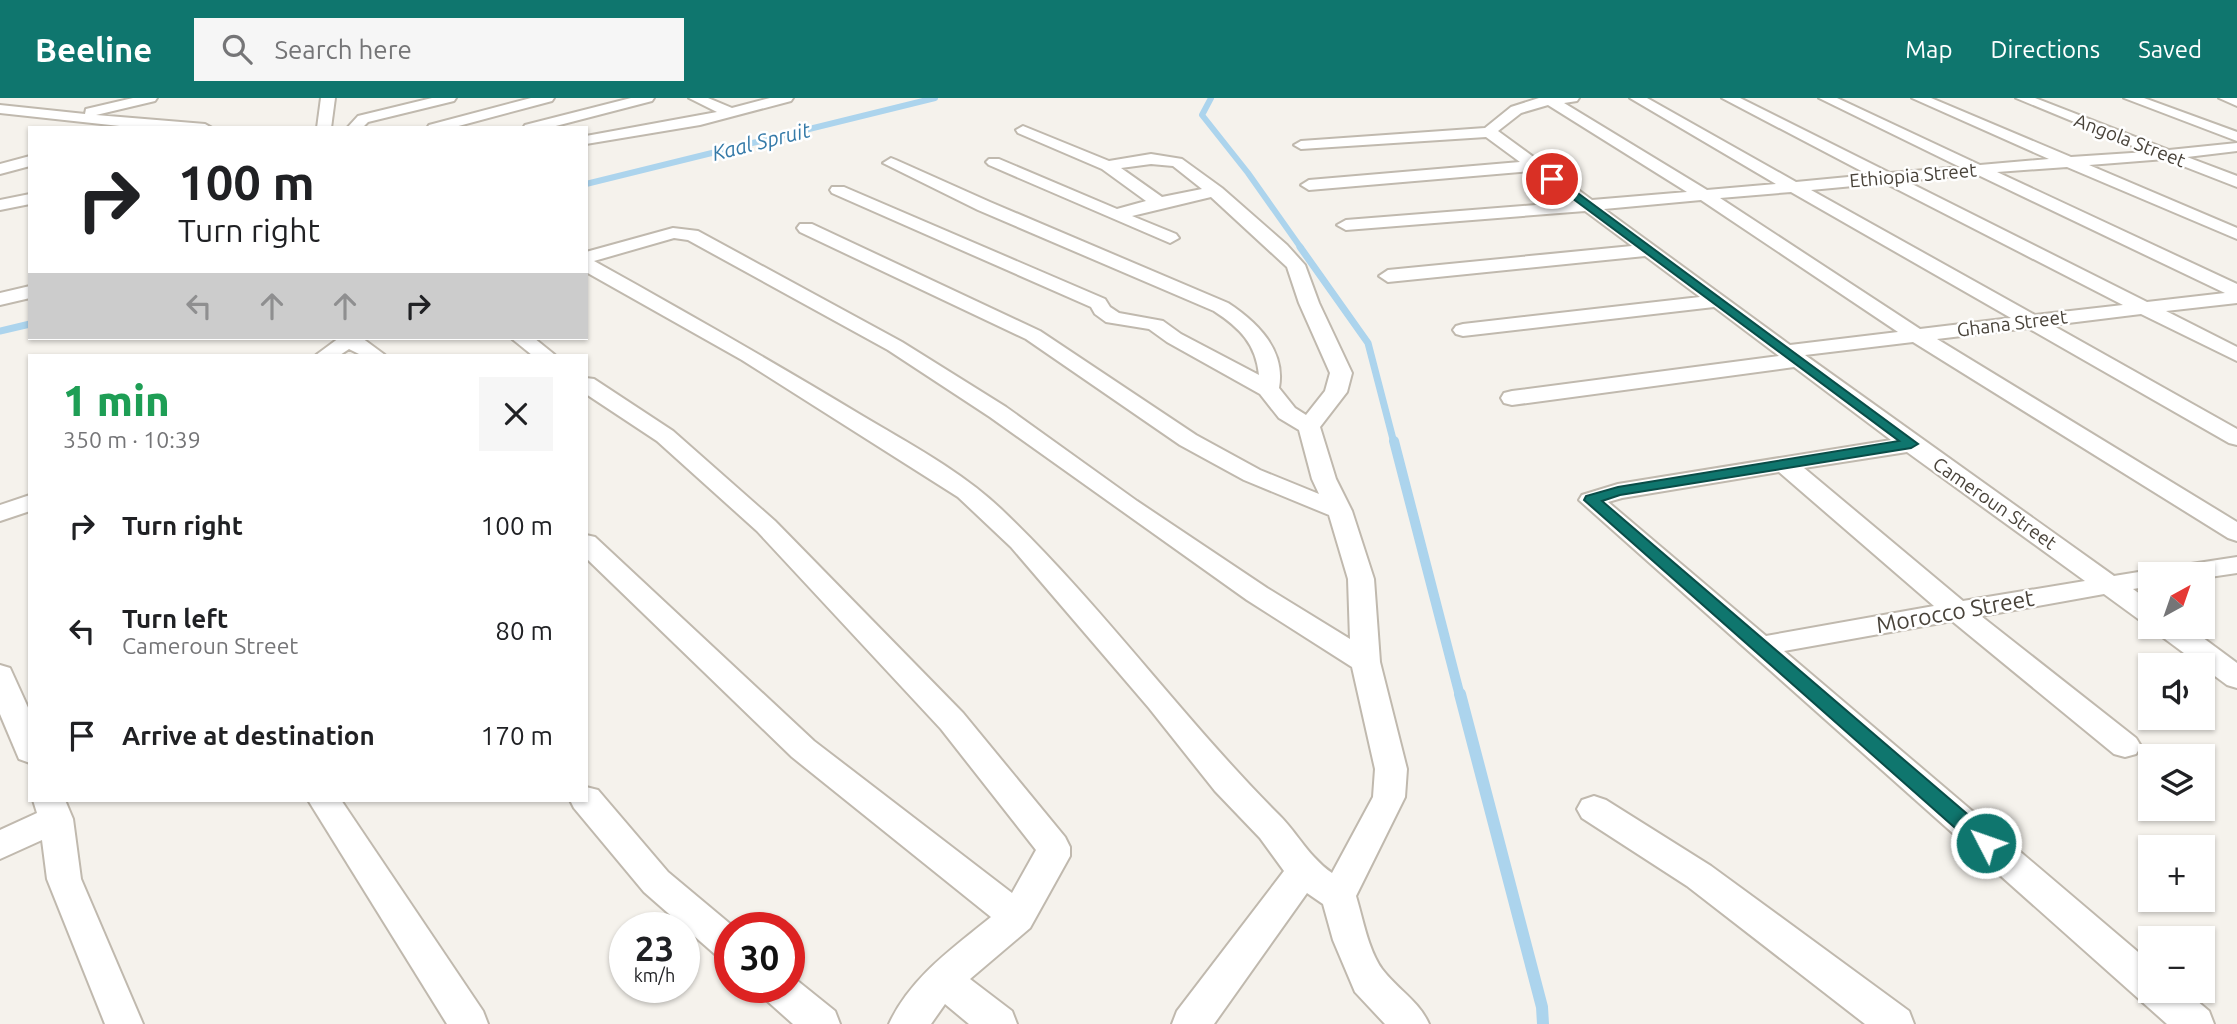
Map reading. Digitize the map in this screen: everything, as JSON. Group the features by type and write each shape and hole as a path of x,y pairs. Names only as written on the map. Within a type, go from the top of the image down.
{"street":[{"path":"72,116 150,98"},
{"path":"324,126 328,98"},
{"path":"356,126 363,119 423,101 449,98"},
{"path":"442,126 547,98"},
{"path":"553,98 628,134"},
{"path":"537,126 647,98"},
{"path":"696,98 732,113"},
{"path":"588,140 732,113 786,98"},
{"path":"1301,145 1489,132 1509,114 1530,103 1572,98"},
{"path":"1637,98 2237,438"},
{"path":"1729,98 2237,355"},
{"path":"1826,98 2237,291"},
{"path":"1919,98 2237,234"},
{"name":"Angola Street","path":"2023,98 2237,182"},
{"path":"2131,98 2237,137"},
{"path":"2225,98 2237,102"},
{"path":"1547,99 1704,195 1916,335 2237,533"},
{"path":"3,110 72,116 124,126"},
{"path":"464,120 475,126"},
{"path":"1023,130 1107,166 1160,203"},
{"name":"Cameroun Street","path":"1489,132 1911,444 2138,605"},
{"name":"Ethiopia Street","path":"1346,225 1589,206 2067,161 2170,156 2237,147"},
{"path":"9,153 28,161"},
{"path":"1107,166 1142,159 1166,159 1186,168 1216,191 1296,265 1309,303 1341,373 1336,392 1309,427"},
{"path":"0,169 28,161"},
{"path":"994,162 1170,238"},
{"path":"891,163 984,206 1221,307 1249,327 1255,337 1266,357 1272,377 1268,389"},
{"path":"1309,185 1534,166"},
{"path":"838,190 1098,303 1101,310 1113,318 1137,320 1162,327 1174,338 1268,389 1287,413 1309,427 1324,479 1340,511 1361,579 1365,662 1391,769 1389,797 1338,896"},
{"path":"1116,215 1216,191"},
{"path":"0,205 28,199"},
{"path":"806,228 1033,335 1188,440 1252,475 1340,511"},
{"path":"588,257 673,233 692,235 907,354 998,412 1128,506 1257,594 1365,662"},
{"path":"1388,276 1647,250"},
{"path":"588,265 773,370 967,492 983,506 1020,542 1226,782 1272,829 1304,872 1338,896 1351,940 1368,981 1409,1024"},
{"path":"0,299 28,292"},
{"name":"Ghana Street","path":"1512,398 1916,335 2237,297"},
{"path":"1463,330 1718,301"},
{"path":"328,354 348,340"},
{"path":"352,340 373,354"},
{"path":"524,340 544,354"},
{"path":"588,385 665,436 766,526 952,721 1039,827 1054,852 1017,917 942,979 908,1024"},
{"path":"1911,444 1618,491 1591,500 2138,975"},
{"path":"1784,464 1959,612 2125,746"},
{"path":"0,514 28,503"},
{"path":"588,544 803,749 1017,917"},
{"path":"2216,568 2237,565"},
{"name":"Morocco Street","path":"1761,647 1819,634 2138,580"},
{"path":"2184,639 2237,678"},
{"path":"0,675 28,746"},
{"path":"588,801 656,882 714,931"},
{"path":"325,802 469,1024"},
{"path":"0,845 52,809 64,879 124,1024"},
{"path":"1594,809 1699,876 1895,1024"},
{"path":"1191,1024 1284,895 1304,872"},
{"path":"942,979 998,1024"},
{"path":"797,1003 821,1024"},
{"path":"2171,1003 2195,1024"}],"waterway":[{"name":"Kaal Spruit","path":"588,184 935,98"},
{"path":"1211,98 1202,115 1248,173 1301,248"},
{"path":"1300,247 1368,343 1394,443"},
{"name":"Kaal Spruit","path":"0,331 28,324"},
{"path":"1394,441 1460,696"},
{"path":"1460,694 1542,1007 1543,1024"}],"route":[{"path":"1552,179 1911,444 1618,491 1591,500 1986,843"}]}
